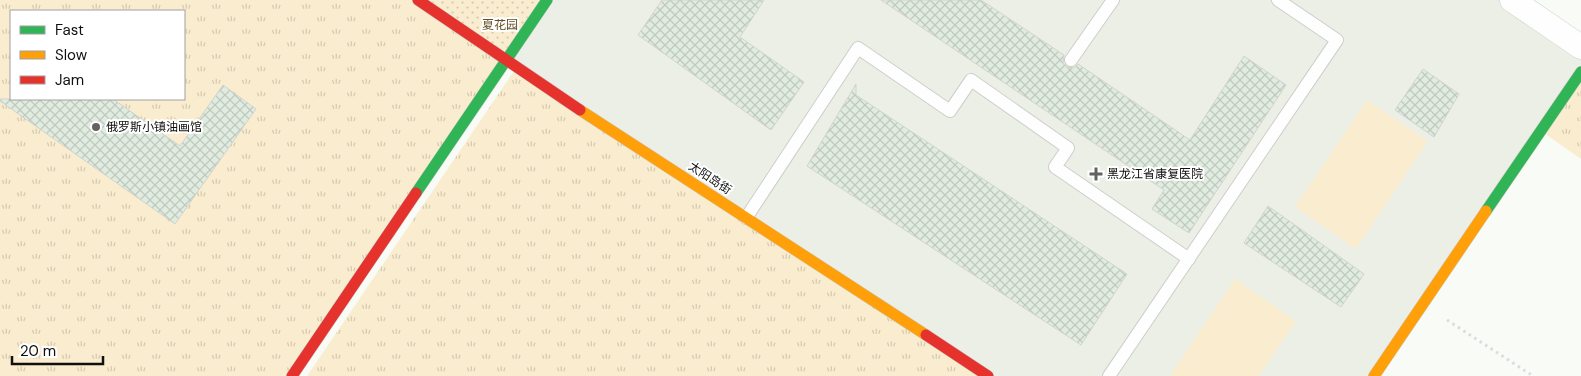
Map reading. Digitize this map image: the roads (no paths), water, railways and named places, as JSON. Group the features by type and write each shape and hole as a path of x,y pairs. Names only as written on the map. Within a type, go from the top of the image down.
{"street":[{"name":"太阳岛街","path":"418,0 506,60 988,376"},
{"path":"292,376 547,0"},
{"path":"1512,0 1581,47"},
{"path":"1374,376 1581,72"}],"lane":[{"path":"1071,60 1113,0"},
{"path":"1109,376 1337,40 1278,0"},
{"path":"746,218 858,48 950,111 971,80 1068,148 1055,168 1188,259"}],"place":[{"name":"俄罗斯小镇油画馆","path":"96,127"},
{"name":"黑龙江省康复医院","path":"1096,174"}],"park label":[{"name":"夏花园","path":"500,25"}]}
